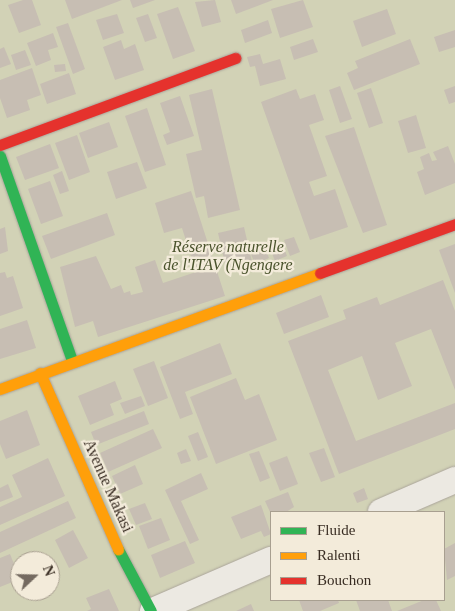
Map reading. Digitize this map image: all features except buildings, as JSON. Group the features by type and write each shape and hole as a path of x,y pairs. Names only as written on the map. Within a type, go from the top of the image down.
{"street":[{"path":"0,145 235,58"},
{"path":"0,156 72,361"},
{"path":"0,389 72,361 455,224"},
{"name":"Avenue Makasi","path":"40,373 108,528 152,611"},
{"path":"383,511 455,480"},
{"path":"152,611 270,560"}],"green space":[{"name":"Réserve naturelle de l'ITAV (Ngengere","path":"0,0 455,0 455,611 0,611"}],"traffic: fast":[{"path":"0,156 72,361"},
{"path":"118,549 151,611"}],"traffic: slow":[{"path":"0,389 320,273"},
{"path":"40,373 118,549"}],"traffic: jam":[{"path":"0,145 235,58"},
{"path":"320,273 455,224"}]}
